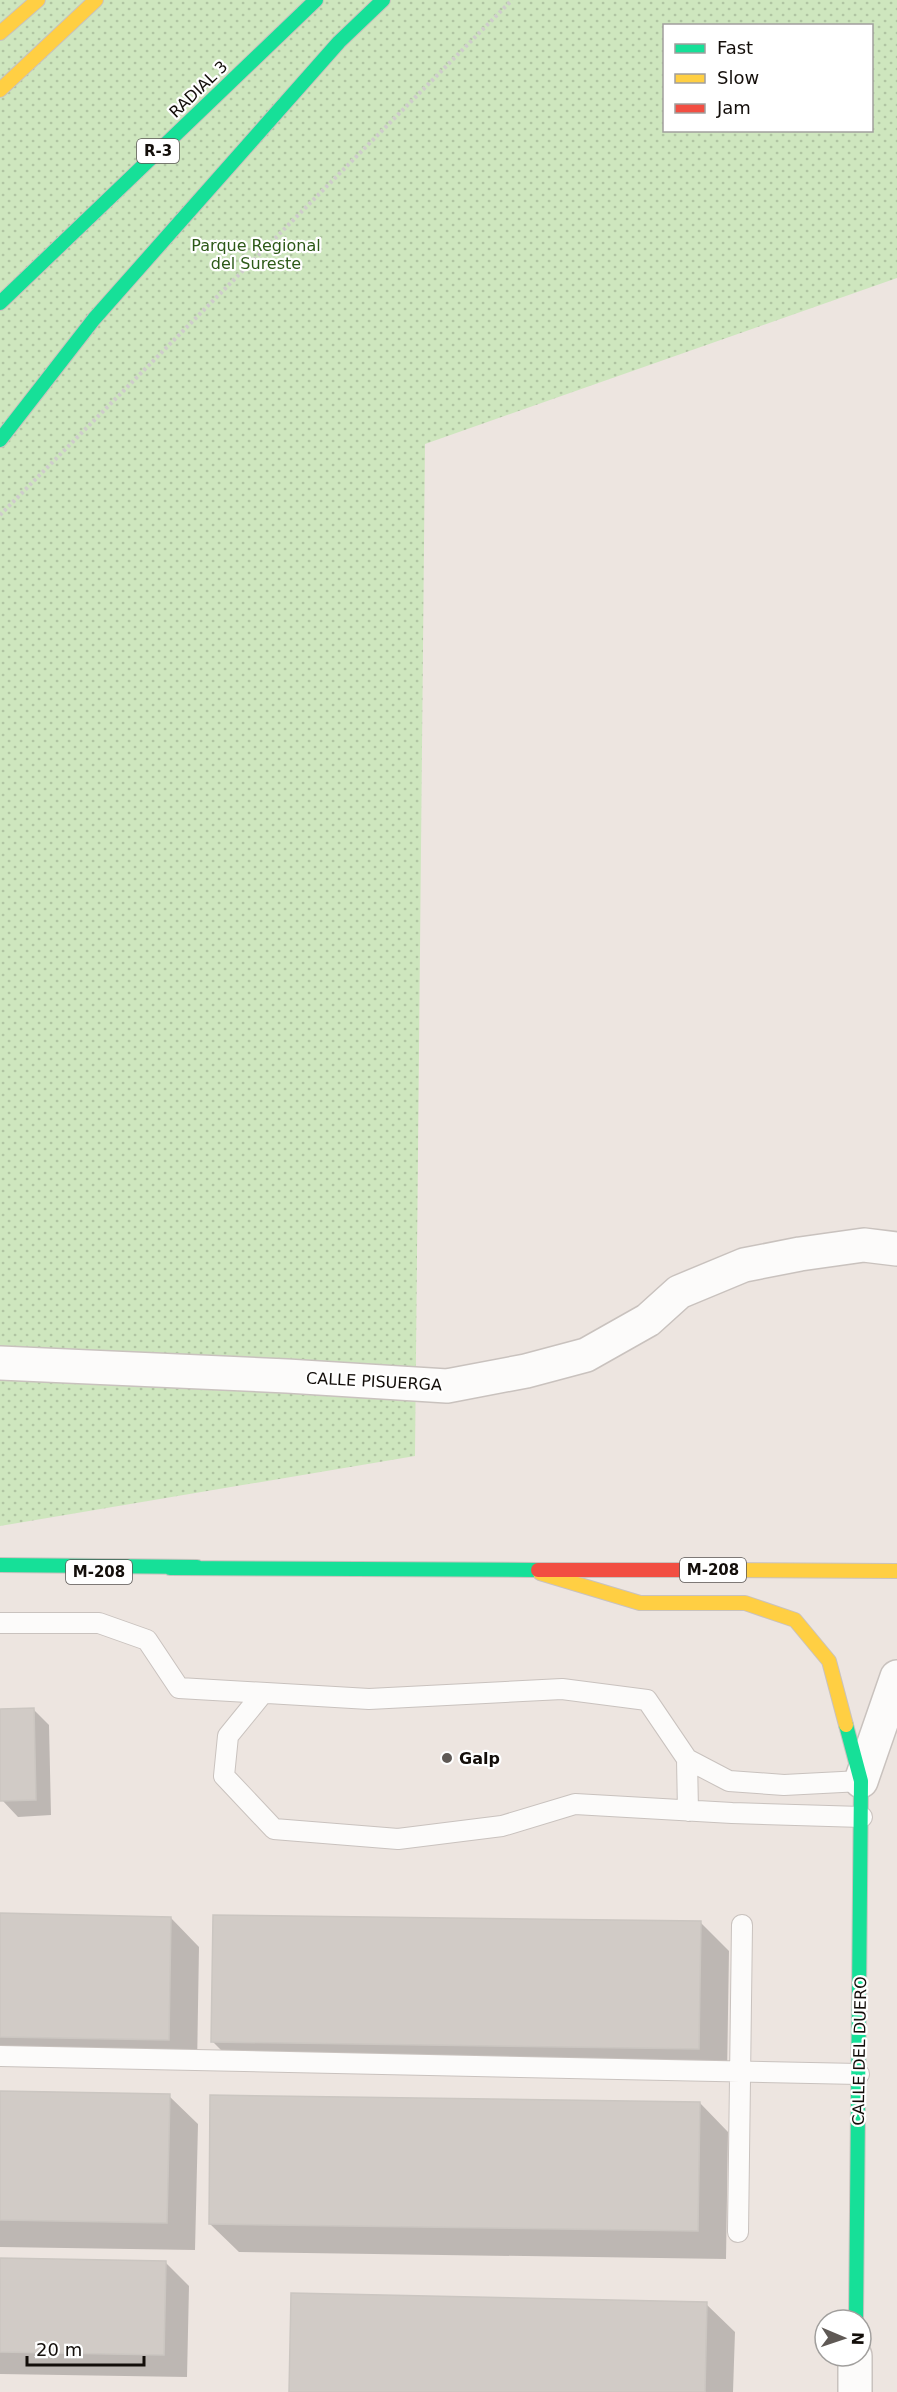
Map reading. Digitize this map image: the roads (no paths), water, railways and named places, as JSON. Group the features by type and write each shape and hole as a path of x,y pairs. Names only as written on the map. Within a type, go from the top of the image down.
{"main road":[{"path":"0,33 38,0"},
{"path":"0,90 96,0"},
{"name":"RADIAL 3","path":"0,303 316,0"},
{"path":"0,440 94,319 339,42 383,0"},
{"path":"0,1565 197,1567"},
{"name":"M-208","path":"0,1577 197,1567 897,1571"},
{"name":"CALLE DEL DUERO","path":"528,1570 640,1603 745,1603 795,1620 829,1661 861,1781 856,2308"}],"street":[{"name":"CALLE PISUERGA","path":"0,1363 447,1386 526,1371 586,1355 648,1320 679,1292 744,1265 864,1245 897,1249"},
{"name":"CALLE DEL DUERO","path":"861,1781 897,1677"},
{"path":"855,2368 855,2392"}],"lane":[{"path":"0,1623 99,1623 147,1640 179,1688 369,1698 562,1689 647,1700 687,1759 729,1781 784,1785 861,1781"},
{"path":"263,1693 228,1736 224,1776 274,1830 398,1839 502,1826 574,1804 688,1811 862,1817"},
{"path":"687,1759 688,1811"},
{"path":"738,2232 742,1925"},
{"path":"0,2056 859,2074"}],"place":[{"name":"Galp","path":"447,1758"}],"park label":[{"name":"Parque Regional del Sureste","path":"256,254"}]}
